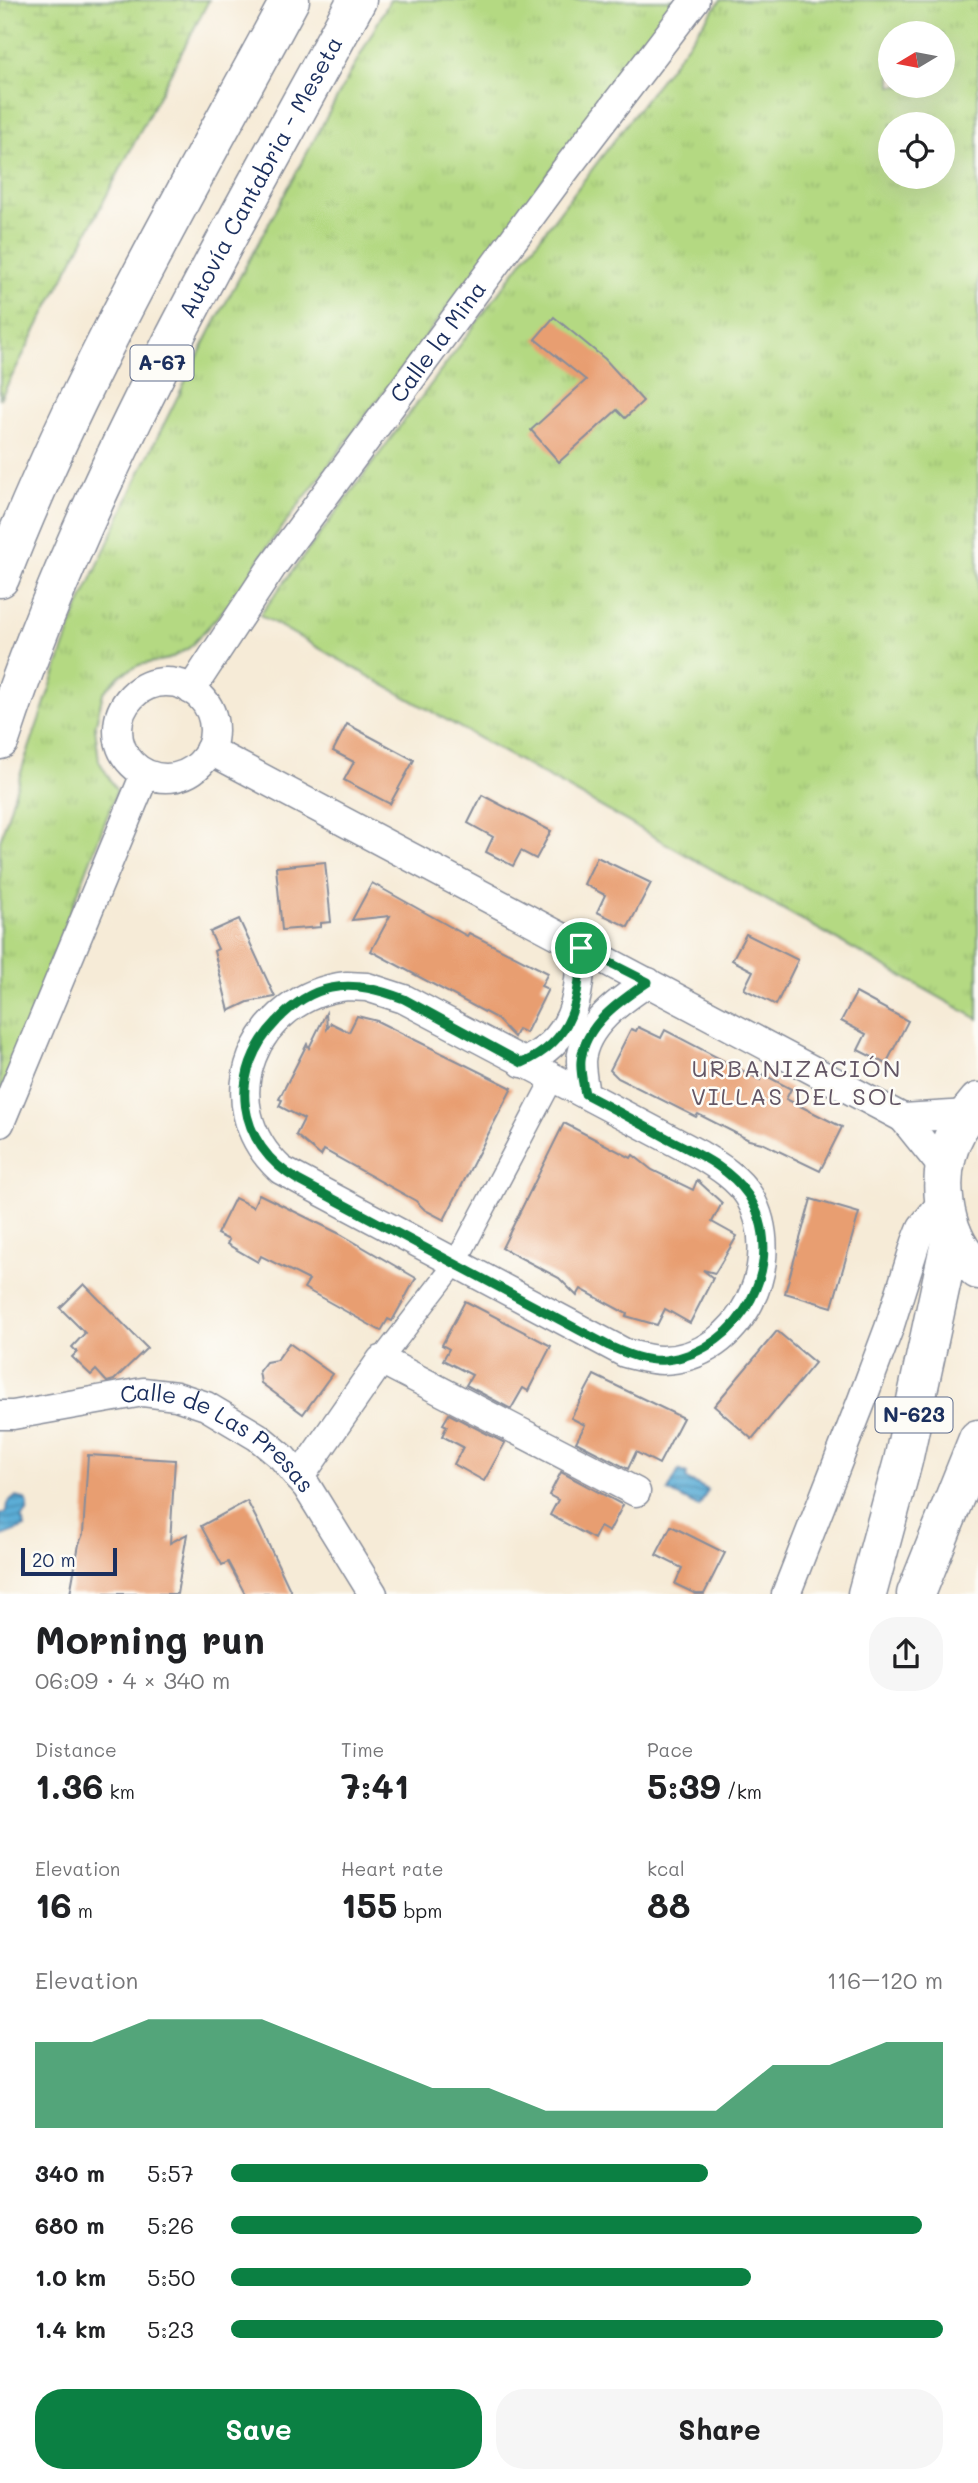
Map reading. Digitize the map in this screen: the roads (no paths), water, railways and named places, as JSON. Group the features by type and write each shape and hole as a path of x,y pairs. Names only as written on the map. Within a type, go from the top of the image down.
{"highway":[{"name":"A-67","path":"0,578 48,465 119,318 290,0"},
{"name":"Autovía Cantabria - Meseta","path":"0,740 60,581 128,433 164,359 357,0"},
{"path":"973,1108 950,1147 947,1201 959,1246 978,1270"},
{"name":"N-623","path":"867,1594 903,1461 947,1201"},
{"name":"N-623","path":"916,1594 978,1439"}],"street":[{"name":"Calle la Mina","path":"191,690 288,545 556,182 695,0"},
{"path":"154,683 184,685 207,704 212,716 214,730 209,750 206,758 195,769 181,776 165,779 145,774 125,758 119,744 117,728 120,713 128,700 140,689 154,683"},
{"path":"209,750 903,1118 947,1201 927,1219 916,1242 871,1376 786,1594"},
{"path":"0,1123 145,774"},
{"path":"522,1063 547,1049 571,1015 579,996 581,948"},
{"path":"585,1094 581,1062 583,1051 593,1032 613,1007 648,982"},
{"path":"347,986 367,987 404,999 553,1078 720,1167 748,1195 758,1217 763,1239 763,1263 750,1303 723,1336 706,1348 686,1356 664,1360 645,1359 609,1346 290,1175 269,1159 258,1144 244,1106 244,1088 250,1064 261,1041 287,1010 316,992 347,986"},
{"path":"299,1478 381,1360 455,1264 553,1078"},
{"path":"903,1118 973,1108"},
{"path":"381,1360 636,1492"},
{"name":"Calle de Las Presas","path":"0,1415 143,1392 176,1396 206,1406 258,1437 282,1457 299,1478 373,1594"}],"water":[{"path":"679,1470 687,1474 686,1479 708,1490 699,1507 668,1491"},
{"path":"15,1497 24,1499 28,1504 27,1512 21,1518 25,1527 0,1537 0,1515 6,1512 7,1504"}],"district":[{"name":"URBANIZACIÓN VILLAS DEL SOL","path":"797,1083"}]}
